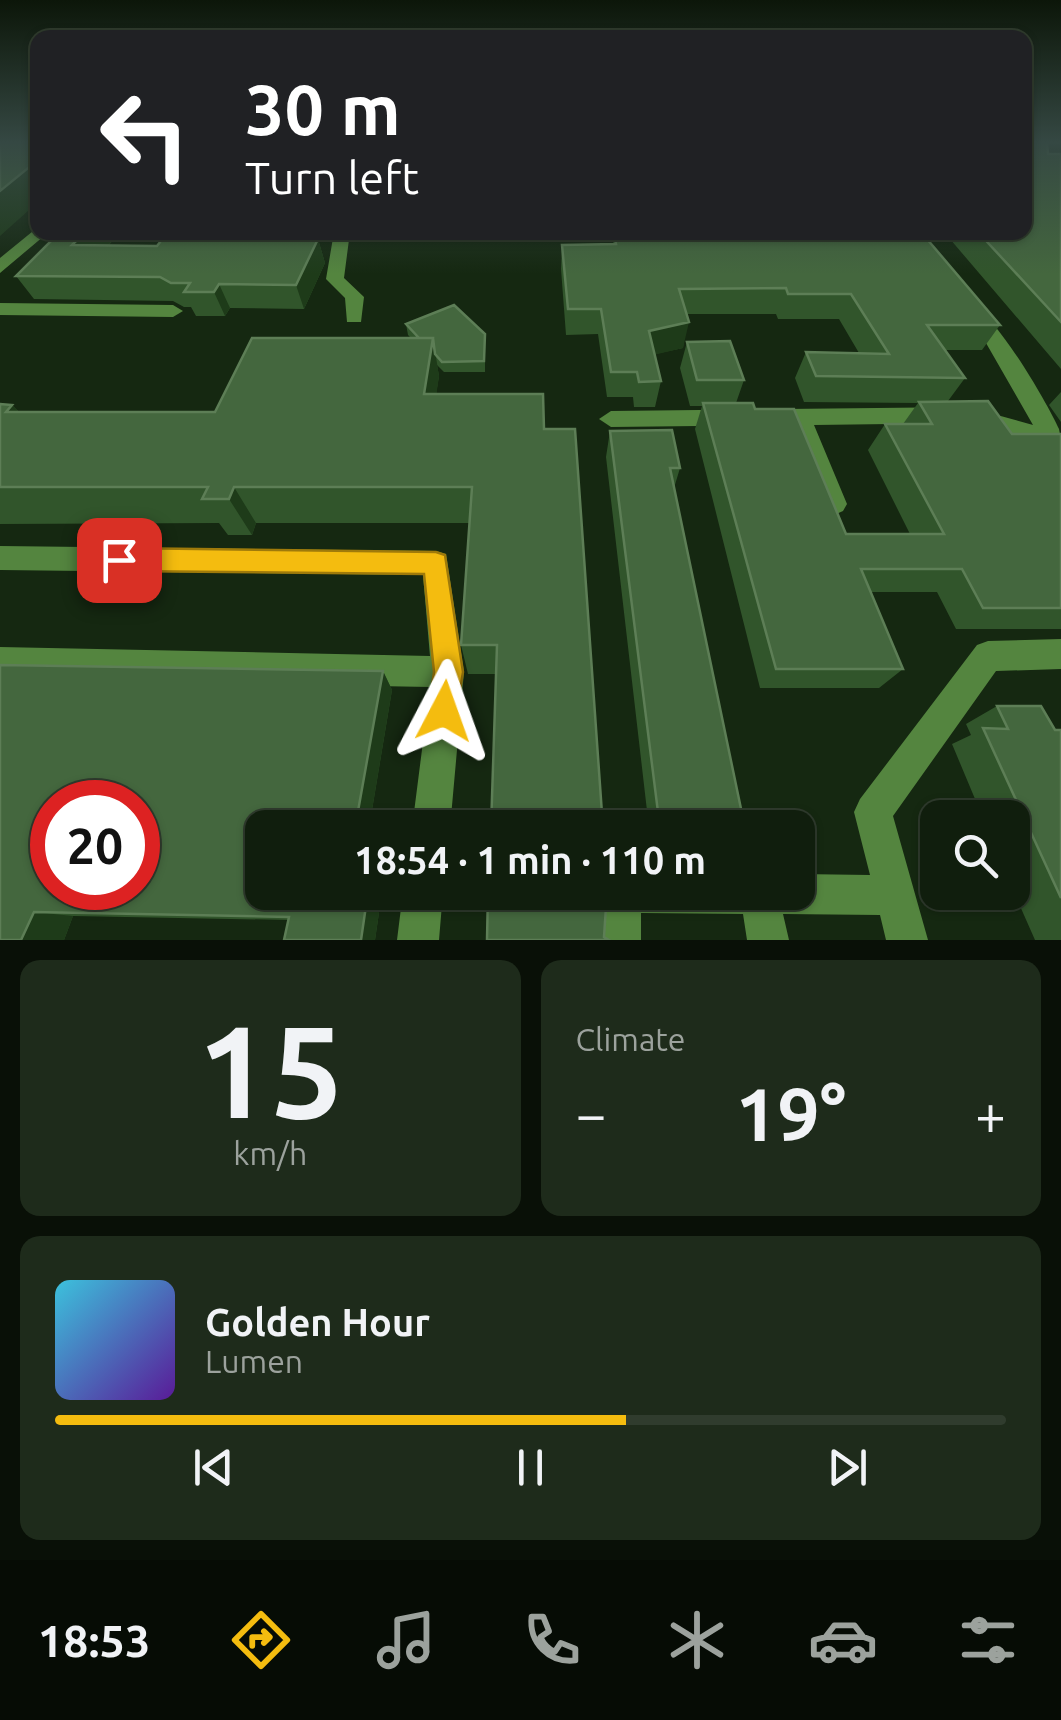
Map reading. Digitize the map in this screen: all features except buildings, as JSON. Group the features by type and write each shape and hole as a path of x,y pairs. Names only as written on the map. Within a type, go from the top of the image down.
{"street":[{"path":"0,268 30,240"},
{"path":"341,240 335,279 355,297 354,318"},
{"path":"0,307 24,293"},
{"path":"611,419 968,415 1013,426 1061,452 994,340 958,294"},
{"path":"0,307 172,312"},
{"path":"799,417 834,504"},
{"path":"0,558 436,563 448,672 433,810"},
{"path":"907,940 872,812 988,656 1061,654"},
{"path":"0,662 448,672"},
{"path":"815,894 894,894"},
{"path":"418,940 421,910"},
{"path":"620,940 622,910"},
{"path":"763,910 768,940"}],"route":[{"path":"119,560 436,563 448,672 444,711"}]}
